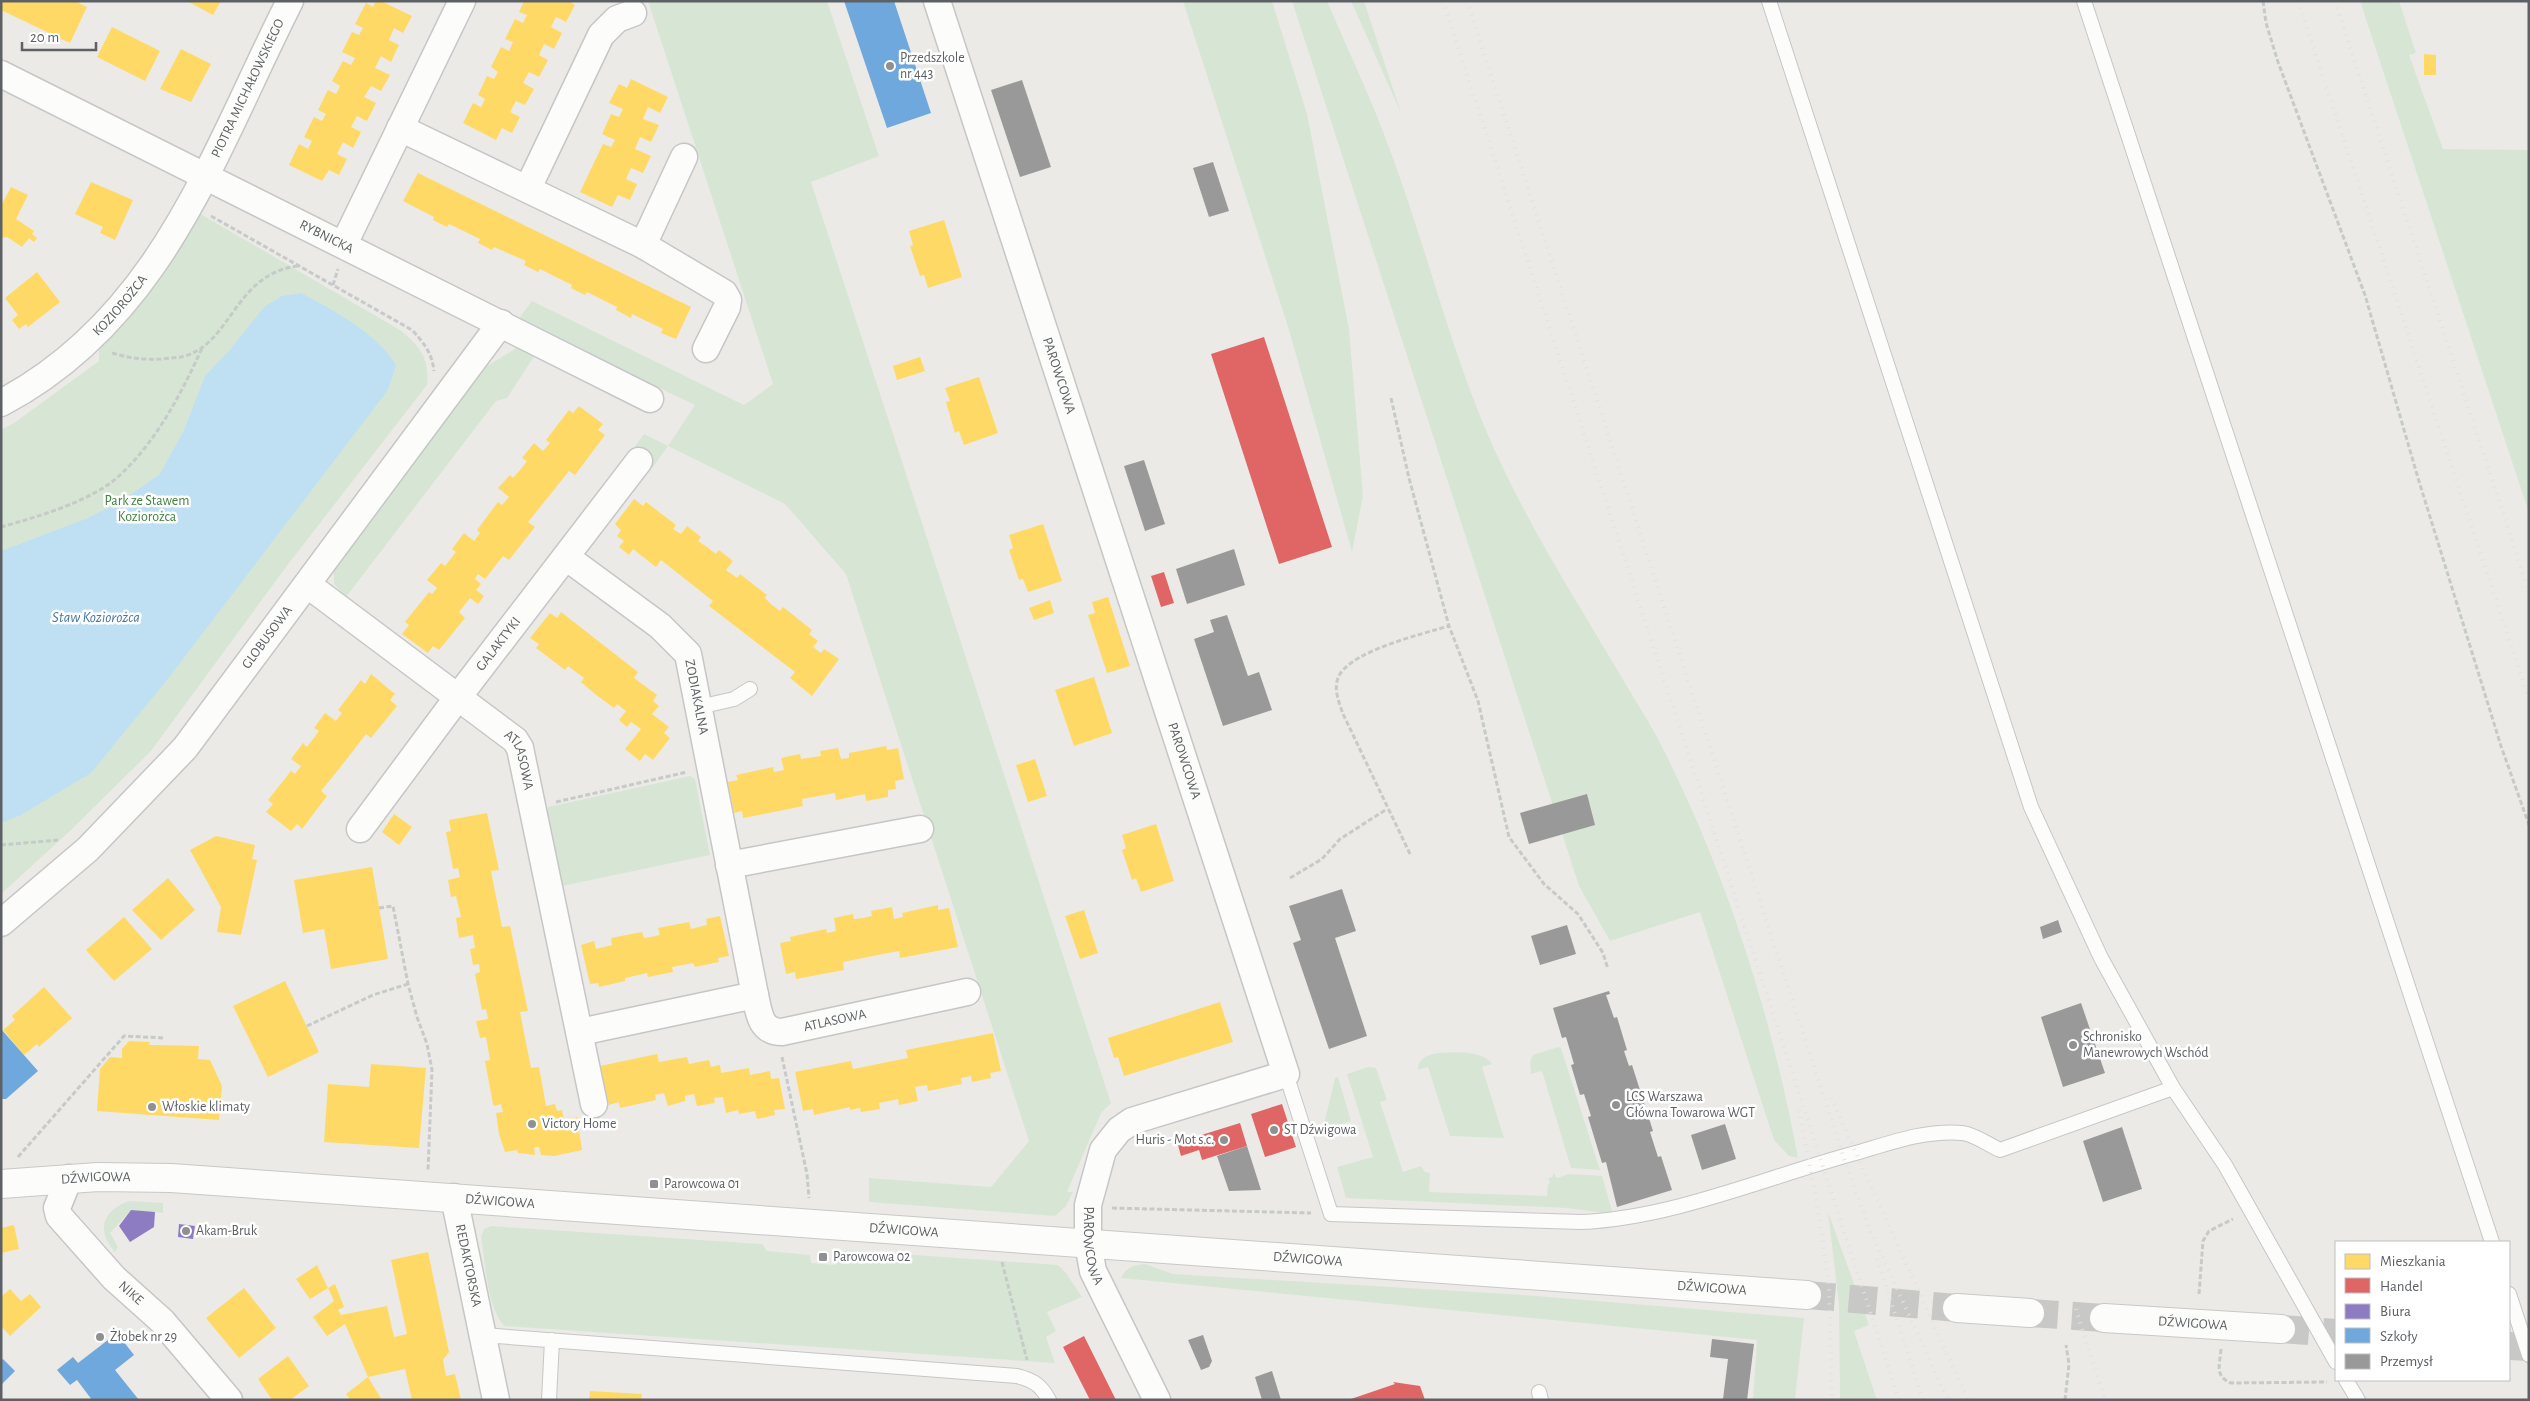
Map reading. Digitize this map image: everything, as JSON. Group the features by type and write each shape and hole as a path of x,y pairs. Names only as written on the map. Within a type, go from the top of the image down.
{"main road":[{"name":"DŹWIGOWA","path":"1,1184 69,1178 171,1178 1807,1295"},
{"path":"1957,1308 2030,1313"},
{"name":"DŹWIGOWA","path":"2104,1318 2281,1329"}],"street":[{"name":"PIOTRA MICHAŁOWSKIEGO","path":"205,176 290,1"},
{"path":"344,244 462,1"},
{"name":"PAROWCOWA","path":"937,1 1286,1074 1132,1121 1119,1130 1103,1150 1088,1206 1088,1243 1093,1271 1157,1400"},
{"path":"528,188 601,35 617,19 634,13"},
{"name":"RYBNICKA","path":"1,74 344,244 650,399"},
{"path":"400,128 643,245 724,293 728,300 727,307 706,349"},
{"path":"643,245 684,157"},
{"name":"KOZIOROŻCA","path":"1,403 30,388 65,362 116,314 148,274 191,205 205,176"},
{"name":"GLOBUSOWA","path":"1,923 88,849 185,748 501,323"},
{"name":"GALAKTYKI","path":"360,829 458,697 639,461"},
{"name":"ZODIAKALNA","path":"566,557 660,626 688,654 755,995"},
{"name":"ATLASOWA","path":"308,585 515,740 520,748 534,807 594,1104"},
{"path":"730,865 920,829"},
{"name":"ATLASOWA","path":"777,1032 967,992"},
{"path":"580,1032 755,995 763,1024 777,1032"},
{"name":"NIKE","path":"69,1178 57,1208 59,1216 114,1278 162,1321 229,1400"},
{"name":"REDAKTORSKA","path":"454,1198 496,1400"}],"lane":[{"path":"1769,1 2031,807 2101,958 2173,1088 2225,1165 2335,1360"},
{"path":"2084,1 2492,1241"},
{"path":"699,707 734,699 750,689"},
{"path":"1286,1074 1331,1214 1580,1222 1613,1220 1701,1199 1810,1165 1928,1133 1964,1133 2000,1150 2173,1088"},
{"path":"2510,1297 2529,1355"},
{"path":"483,1335 1018,1376 1032,1380 1041,1386 1049,1400"},
{"path":"549,1400 552,1340"},
{"path":"2347,1381 2358,1400"}],"path":[{"path":"2263,1 2266,23 2278,62 2365,295 2418,478 2501,746 2529,826"},
{"path":"191,205 412,330 424,344 432,359 434,374"},
{"path":"1,527 90,495 118,477 144,449 165,418 203,346 264,276 282,268 298,266"},
{"path":"104,350 127,358 151,359 182,357 203,346"},
{"path":"1391,398 1409,478 1448,626 1478,701 1491,747 1500,803 1509,837 1544,884 1578,914 1603,953 1608,969"},
{"path":"1410,854 1343,714 1335,692 1340,674 1358,658 1392,643 1448,626"},
{"path":"534,807 710,767"},
{"path":"1290,878 1322,859 1340,839 1387,809"},
{"path":"1,844 63,839"},
{"path":"379,908 393,906 408,984 416,1017 427,1044 432,1070 428,1177"},
{"path":"307,1026 373,995 408,984"},
{"path":"777,1032 806,1174 809,1203"},
{"path":"17,1157 124,1036 163,1038"},
{"path":"1107,1208 1331,1214"},
{"path":"2199,1294 2203,1241 2209,1231 2251,1210"},
{"path":"1001,1258 1032,1380"},
{"path":"2065,1400 2068,1364 2066,1345"},
{"path":"2221,1346 2219,1374 2222,1380 2231,1383 2347,1381"}],"green space":[{"path":"648,1 827,1 879,156 811,182 1111,1103 1101,1113 1067,1192 1073,1192 1066,1206 1055,1216 869,1202 869,1178 991,1187 1029,1141 846,574 785,504 668,446 695,405 521,322 520,317 532,301 744,405 773,384"},
{"path":"1183,1 1272,1 1307,114 1349,329 1363,496 1352,552 1289,330"},
{"path":"1292,1 1327,1 1388,143 1465,375 1492,444 1537,533 1656,735 1704,837 1743,942 1759,995 1787,1103 1798,1158 1789,1156 1774,1140 1700,912 1610,941 1579,886"},
{"path":"1351,1 1364,1 1401,113"},
{"path":"2360,1 2399,1 2416,53 2409,55 2443,149 2529,150 2529,513"},
{"name":"Park ze Stawem Koziorożca","path":"199,213 400,330 418,348 425,360 428,376 427,385 286,567 151,751 71,830 1,894 1,430 14,423 99,361 99,345"},
{"path":"518,347 535,355 507,398 496,401 346,597 334,584 334,568 487,366"},
{"path":"644,434 668,446 653,467 633,449"},
{"path":"690,776 695,779 710,855 562,886 547,811 548,807"},
{"path":"1558,1047 1561,1048 1600,1170 1571,1168 1542,1071 1531,1074 1530,1062 1533,1055"},
{"path":"1459,1052 1475,1054 1488,1059 1492,1064 1482,1067 1504,1138 1450,1136 1428,1067 1418,1070 1422,1060 1427,1056 1438,1053"},
{"path":"1368,1067 1376,1068 1387,1100 1380,1102 1403,1172 1421,1166 1425,1172 1430,1173 1429,1192 1547,1196 1548,1184 1550,1183 1548,1178 1552,1177 1554,1173 1557,1178 1569,1174 1602,1176 1613,1214 1566,1208 1346,1198 1337,1167 1373,1157 1347,1074"},
{"path":"1338,1077 1351,1121 1325,1129 1324,1124 1335,1078"},
{"path":"129,1201 163,1203 163,1213 131,1210 110,1233 118,1247 115,1252 105,1236 105,1222 113,1210"},
{"path":"1828,1212 1869,1325 1854,1331 1877,1400 1840,1400 1839,1304"},
{"path":"491,1226 762,1244 767,1251 810,1255 811,1263 835,1265 836,1258 841,1258 846,1250 1058,1265 1066,1273 1082,1297 1047,1312 1056,1331 1046,1337 1055,1363 504,1326 498,1317 490,1296 481,1237 484,1229"},
{"path":"1145,1264 1173,1274 1524,1295 1804,1318 1795,1400 1753,1400 1757,1340 1121,1278 1125,1271 1130,1268"}],"water":[{"name":"Staw Koziorożca","path":"301,293 354,324 378,343 388,354 396,365 388,390 167,680 91,773 21,815 1,823 1,551 88,518 123,500 160,474 184,430 205,376 229,351 264,307 282,296"}],"building: Mieszkania":[{"path":"1,1 75,1 87,7 70,43 1,10"},
{"path":"187,1 221,1 213,15"},
{"path":"376,1 381,1 412,16 403,33 394,28 389,40 399,45 391,62 381,56 375,68 390,75 381,91 371,86 364,97 376,103 367,121 357,116 351,127 361,132 353,148 343,142 337,154 347,159 339,175 329,170 322,181 289,165 299,144 308,149 312,141 304,137 314,117 322,121 326,114 318,110 328,90 336,94 340,86 332,81 343,61 351,65 355,58 342,52 352,32 359,35 363,28 355,24 366,3 373,7"},
{"path":"524,1 569,1 575,5 566,22 556,17 551,27 562,33 554,49 544,44 539,55 548,60 539,77 529,72 523,83 534,89 525,105 516,101 510,112 520,117 512,133 502,128 496,140 463,123 473,103 481,107 485,99 478,95 487,76 494,79 498,72 491,67 501,47 509,51 513,42 505,39 515,19 523,23 527,15 519,12"},
{"path":"112,27 160,51 145,81 97,57"},
{"path":"181,49 211,64 191,102 160,89"},
{"path":"2424,54 2436,55 2436,75 2424,75"},
{"path":"631,79 668,97 660,113 648,107 643,119 659,125 651,142 640,137 635,149 651,156 643,173 631,168 626,179 637,184 630,200 618,195 612,207 580,192 603,144 611,147 615,140 602,134 611,114 619,117 623,109 609,103 619,84 627,88"},
{"path":"418,173 691,307 676,339 661,333 663,329 632,314 631,318 616,310 617,307 587,292 585,295 571,288 572,285 540,269 538,272 524,265 526,261 494,247 492,250 478,243 480,239 449,224 447,227 433,220 434,217 403,201"},
{"path":"91,182 133,200 115,240 100,233 103,227 75,214"},
{"path":"11,187 28,195 16,219 34,231 32,234 37,238 34,242 29,238 22,247 7,237 1,238 1,206"},
{"path":"944,220 962,277 928,288 924,275 920,276 910,246 913,245 909,231"},
{"path":"37,272 60,302 28,327 26,324 19,329 12,320 18,315 5,298"},
{"path":"920,357 925,371 897,380 893,366"},
{"path":"979,377 998,433 964,445 959,431 955,433 946,402 950,401 945,388"},
{"path":"579,406 603,424 598,430 605,435 575,475 569,471 528,522 535,527 509,560 503,556 485,579 478,574 475,579 481,584 476,590 484,596 478,604 470,598 459,612 465,618 439,650 433,646 428,653 402,634 409,625 405,622 429,592 432,594 437,588 427,580 441,563 445,566 456,552 452,549 464,533 474,541 480,533 477,530 498,502 502,505 509,497 498,488 510,475 513,478 521,469 527,461 522,458 534,443 543,451 550,443 546,440 569,410 573,413"},
{"path":"634,499 643,506 646,502 676,525 673,529 681,534 687,526 701,537 698,541 716,554 719,550 733,561 726,570 737,578 740,574 767,595 765,598 772,605 780,611 783,607 812,630 809,634 818,641 813,647 821,653 824,649 839,659 812,696 790,678 795,672 709,606 713,601 661,560 656,567 633,549 629,555 619,547 624,541 617,536 621,530 615,524"},
{"path":"1043,524 1062,581 1028,592 1023,579 1019,580 1009,550 1013,548 1009,535"},
{"path":"1108,597 1130,666 1107,673 1088,615 1095,613 1092,602"},
{"path":"1050,600 1054,613 1034,620 1029,608"},
{"path":"561,612 638,672 634,678 657,695 653,701 659,706 652,714 669,727 664,733 670,738 653,760 645,754 640,761 625,749 641,729 631,722 627,727 619,720 626,711 617,704 614,708 581,682 584,678 568,666 565,670 536,648 539,644 530,638 550,613 557,618"},
{"path":"371,674 395,694 390,700 397,706 371,738 366,734 321,791 327,796 302,829 297,824 291,831 266,812 273,804 268,800 291,771 295,774 301,766 291,759 303,743 307,747 319,731 314,728 325,713 336,721 342,713 338,710 361,680 365,684"},
{"path":"1094,677 1112,733 1074,746 1055,690"},
{"path":"886,746 887,750 898,748 904,779 895,781 896,789 888,790 888,797 866,801 865,794 836,800 835,793 802,799 803,806 784,810 743,818 742,811 734,813 728,782 738,780 736,775 773,767 774,772 784,770 781,758 800,754 801,759 821,756 820,751 838,748 841,759 849,758 849,753"},
{"path":"1035,759 1047,796 1028,802 1016,765"},
{"path":"487,813 499,870 491,871 502,927 510,926 528,1011 520,1012 531,1068 539,1067 546,1106 555,1104 557,1111 562,1110 564,1120 577,1117 582,1150 554,1156 541,1155 539,1147 534,1147 535,1155 518,1153 517,1150 505,1152 499,1134 496,1113 503,1112 501,1104 494,1106 493,1104 485,1061 490,1060 486,1037 480,1038 476,1021 488,1019 486,1009 482,1010 475,974 480,972 479,964 473,965 470,949 475,948 473,935 459,938 456,918 461,917 456,896 451,897 448,880 460,877 458,868 453,869 446,832 451,831 449,820"},
{"path":"394,814 412,827 399,845 382,832"},
{"path":"1156,824 1174,881 1141,892 1136,878 1132,880 1122,850 1126,848 1122,835"},
{"path":"216,836 255,845 252,859 257,860 241,935 217,932 221,907 190,850"},
{"path":"372,867 388,959 331,969 324,929 303,933 294,880"},
{"path":"168,878 195,910 161,940 132,910"},
{"path":"938,905 938,910 949,908 958,947 900,958 899,951 888,953 843,962 844,970 796,979 795,972 786,974 780,943 791,941 790,937 826,929 827,933 836,931 834,918 853,914 854,919 863,918 872,916 871,911 892,907 894,919 903,917 902,913"},
{"path":"1084,910 1098,953 1080,959 1065,916"},
{"path":"720,916 729,956 718,958 719,962 695,967 693,963 672,967 673,972 648,977 647,973 625,978 625,981 599,987 598,983 590,984 581,945 594,941 596,949 612,945 611,938 642,932 644,938 651,937 660,935 658,928 689,922 691,929 707,925 706,919"},
{"path":"124,917 152,949 114,981 86,950"},
{"path":"285,981 319,1052 268,1077 233,1006"},
{"path":"44,987 72,1018 39,1047 37,1044 24,1055 3,1030 15,1020 12,1016"},
{"path":"1220,1002 1233,1042 1124,1076 1118,1057 1114,1058 1108,1038"},
{"path":"993,1033 1001,1071 990,1073 991,1078 972,1082 971,1076 961,1078 962,1084 928,1091 927,1085 915,1087 918,1101 899,1105 898,1099 879,1103 880,1109 861,1112 860,1108 850,1110 850,1107 814,1115 813,1109 803,1111 795,1072 851,1061 853,1069 908,1058 906,1050"},
{"path":"129,1041 150,1042 149,1045 199,1046 198,1059 210,1060 222,1086 219,1120 97,1111 100,1069 110,1057 122,1058 122,1049"},
{"path":"657,1054 659,1062 687,1057 689,1064 709,1060 711,1067 720,1065 721,1073 749,1068 750,1075 770,1071 771,1079 779,1078 785,1109 774,1110 775,1115 757,1119 755,1111 739,1114 738,1110 726,1113 723,1097 714,1098 715,1103 697,1106 694,1094 685,1096 685,1101 668,1106 664,1093 655,1095 656,1100 620,1108 619,1102 609,1105 600,1066"},
{"path":"371,1064 426,1068 419,1148 324,1142 328,1084 369,1087"},
{"path":"14,1225 19,1249 1,1253 1,1228"},
{"path":"428,1252 449,1352 443,1360 446,1376 455,1374 461,1400 412,1400 405,1369 368,1377 345,1324 327,1336 313,1317 334,1301 328,1288 335,1284 344,1307 338,1310 341,1315 387,1306 394,1337 407,1334 391,1260"},
{"path":"317,1265 328,1288 310,1299 296,1279"},
{"path":"244,1288 276,1328 239,1358 206,1318"},
{"path":"10,1289 21,1301 30,1294 41,1307 10,1336 1,1326 1,1297"},
{"path":"288,1356 309,1386 290,1400 272,1400 258,1379"},
{"path":"368,1377 382,1400 351,1400 346,1394"},
{"path":"590,1391 642,1394 641,1400 589,1400"}],"building: Handel":[{"path":"1264,337 1332,547 1279,564 1211,354"},
{"path":"1164,572 1174,603 1161,607 1151,576"},
{"name":"ST Dźwigowa","path":"1282,1104 1296,1147 1265,1157 1251,1114"},
{"path":"1240,1123 1247,1146 1202,1160 1199,1150 1181,1156 1178,1145 1196,1140 1195,1137"},
{"path":"1084,1336 1116,1400 1090,1400 1063,1347"},
{"path":"1393,1382 1420,1386 1425,1400 1348,1400 1395,1384"}],"building: Biura":[{"path":"131,1210 155,1212 154,1227 130,1242 119,1226"},
{"name":"Akam-Bruk","path":"179,1224 195,1226 193,1239 178,1237"}],"building: Szkoły":[{"path":"844,1 894,1 931,113 887,128"},
{"path":"1,1029 38,1071 6,1099 1,1099"},
{"path":"117,1333 134,1355 115,1370 139,1400 92,1400 77,1380 70,1385 57,1370 73,1357 78,1363"},
{"path":"3,1359 15,1371 1,1385 1,1360"}],"building: Przemysł":[{"path":"1022,80 1051,167 1020,177 991,90"},
{"path":"1213,162 1229,211 1209,217 1193,168"},
{"path":"1144,460 1165,524 1145,531 1124,466"},
{"path":"1234,549 1245,585 1187,604 1176,569"},
{"path":"1227,615 1248,676 1259,672 1272,710 1223,726 1194,639 1214,632 1210,620"},
{"path":"1587,794 1595,825 1529,844 1520,813"},
{"path":"1342,889 1356,931 1335,938 1367,1036 1329,1049 1293,943 1301,940 1289,906"},
{"path":"2058,920 2062,932 2043,939 2040,927"},
{"path":"1567,925 1576,954 1540,965 1531,936"},
{"name":"LCS Warszawa Główna Towarowa WGT","path":"1609,991 1610,994 1606,995 1614,1018 1617,1017 1627,1050 1624,1051 1629,1066 1632,1065 1653,1131 1650,1132 1658,1157 1661,1156 1672,1190 1617,1207 1606,1162 1602,1163 1588,1117 1591,1116 1584,1094 1580,1095 1571,1065 1574,1064 1566,1037 1562,1038 1553,1008"},
{"name":"Schronisko Manewrowych Wschód","path":"2081,1003 2105,1073 2063,1087 2041,1017"},
{"path":"1725,1124 1736,1159 1702,1170 1691,1135"},
{"path":"2122,1127 2142,1189 2103,1202 2083,1141"},
{"path":"1247,1146 1261,1190 1229,1191 1217,1156"},
{"path":"1203,1335 1212,1361 1209,1367 1201,1370 1188,1340"},
{"path":"1712,1339 1754,1344 1747,1400 1723,1399 1728,1359 1710,1357"},
{"path":"1272,1371 1281,1400 1262,1400 1255,1377"}],"tunnel":[{"path":"1807,1295 1957,1308"},
{"path":"2030,1313 2104,1318"},
{"path":"2281,1329 2335,1333"},
{"path":"2510,1346 2529,1347"}],"railway":[{"path":"1443,1 1899,1400"},
{"path":"1467,1 1843,1156 1870,1230 1948,1400"},
{"path":"2298,1 2529,700"},
{"path":"2335,1 2529,592"},
{"path":"1831,1098 1968,1400"},
{"path":"1799,1110 1818,1209 1829,1287 1832,1400"},
{"path":"1877,1259 1923,1400"},
{"path":"2076,1309 2105,1400"}],"place":[{"name":"Przedszkole nr 443","path":"890,66"},
{"name":"Schronisko Manewrowych Wschód","path":"2073,1045"},
{"name":"LCS Warszawa Główna Towarowa WGT","path":"1616,1105"},
{"name":"Włoskie klimaty","path":"152,1107"},
{"name":"Victory Home","path":"532,1124"},
{"name":"ST Dźwigowa","path":"1274,1130"},
{"name":"Huris - Mot s.c.","path":"1224,1140"},
{"name":"Parowcowa 01","path":"654,1184"},
{"name":"Akam-Bruk","path":"186,1231"},
{"name":"Parowcowa 02","path":"823,1257"},
{"name":"Żłobek nr 29","path":"100,1337"}]}
